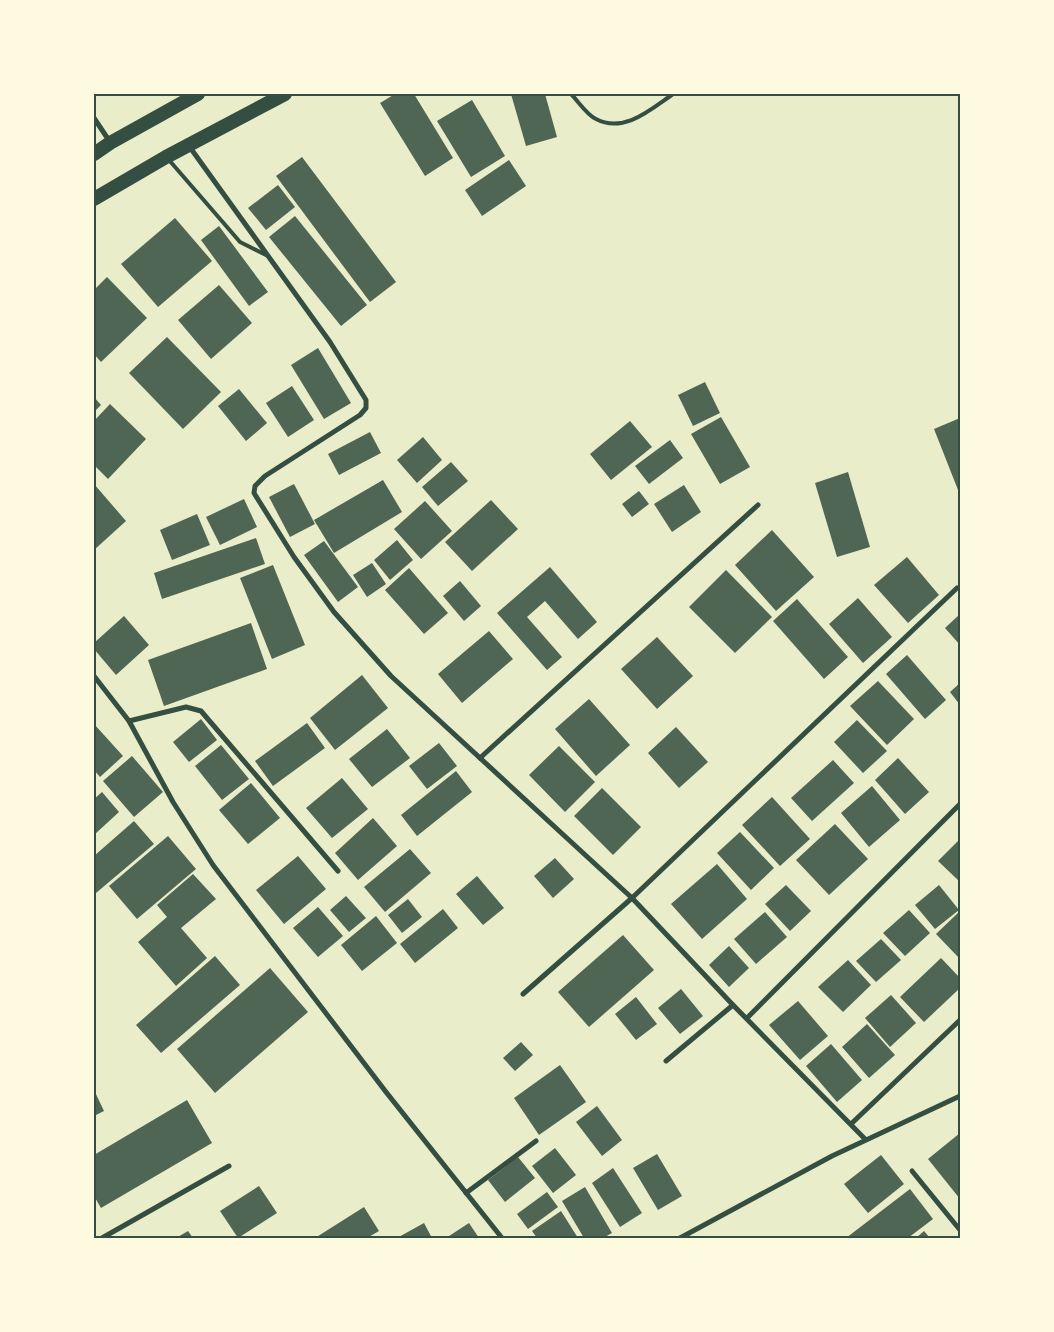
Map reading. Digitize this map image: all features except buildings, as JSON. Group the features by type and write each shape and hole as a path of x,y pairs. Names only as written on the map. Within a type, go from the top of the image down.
{"highway":[{"path":"94,154 110,142 198,94"},
{"path":"94,199 166,156 285,94"}],"street":[{"path":"94,118 110,142"},
{"path":"188,145 330,342 363,392 367,404 360,415 265,476 255,486 254,493 294,557 334,612 391,676 632,898 733,1005 865,1139"},
{"path":"480,758 758,505"},
{"path":"523,994 632,898 957,588"},
{"path":"94,676 129,721 172,802 213,865 386,1092 502,1238"},
{"path":"129,721 186,707 202,711 338,871"},
{"path":"747,1018 960,804"},
{"path":"666,1061 733,1005"},
{"path":"852,1124 960,1020"},
{"path":"680,1238 865,1139 960,1096"},
{"path":"466,1194 536,1141"},
{"path":"102,1238 228,1166"},
{"path":"912,1171 960,1230"}],"lane":[{"path":"572,94 595,119 616,124 635,119 673,94"},
{"path":"166,156 240,242 268,256"}]}
